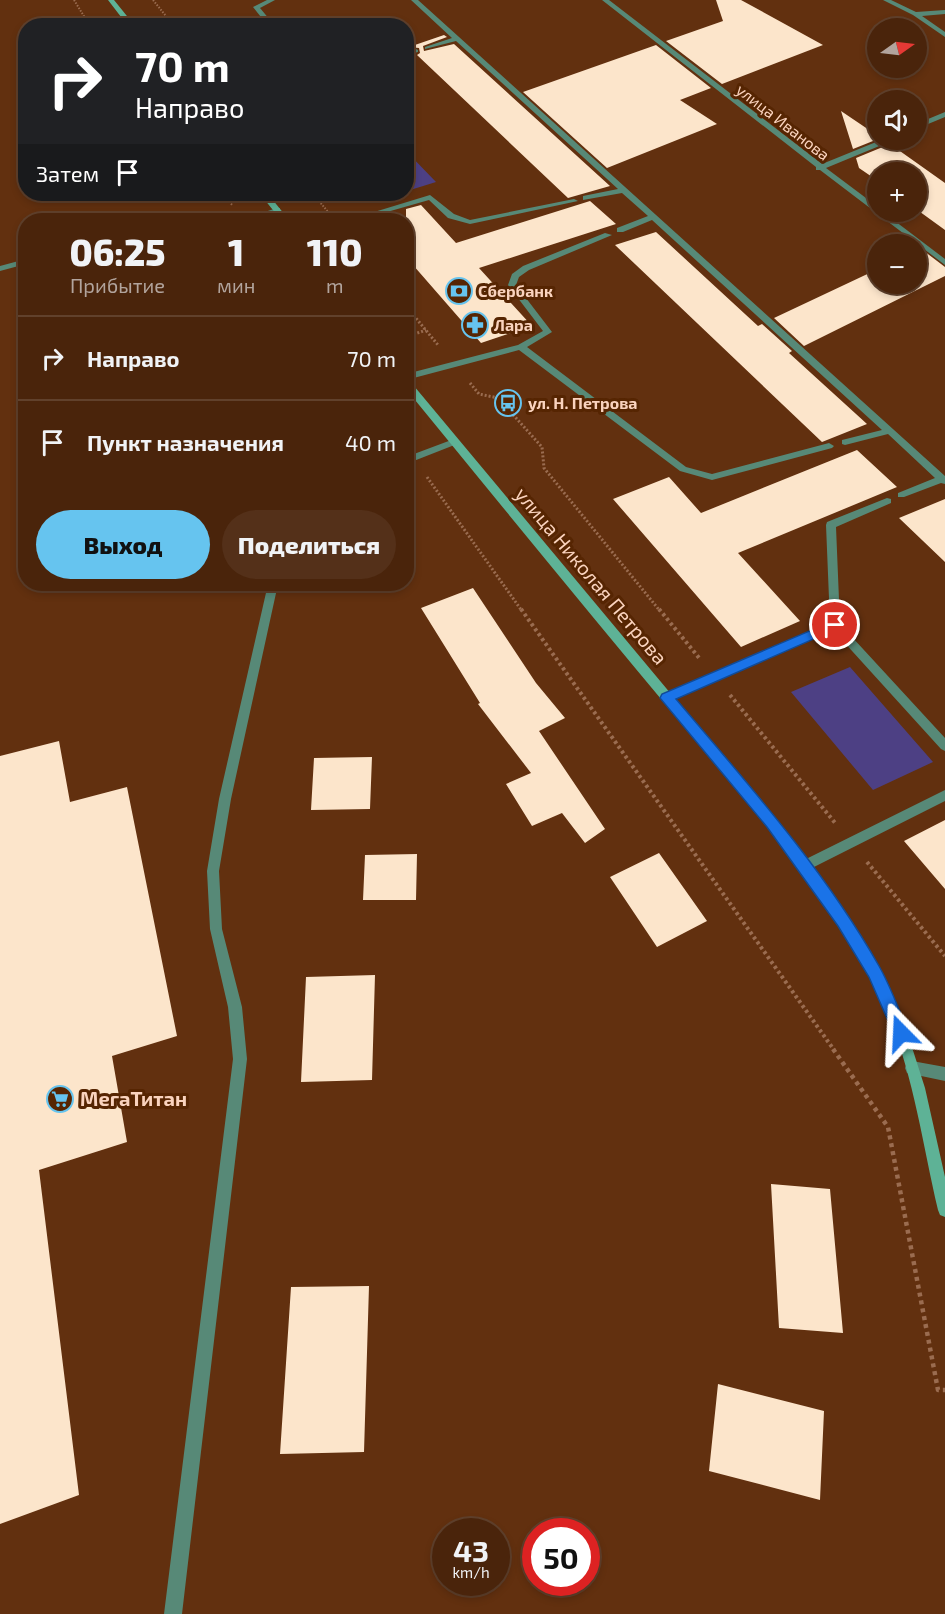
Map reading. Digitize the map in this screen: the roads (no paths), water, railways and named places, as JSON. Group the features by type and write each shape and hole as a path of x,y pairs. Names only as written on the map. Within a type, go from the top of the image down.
{"main road":[{"path":"111,0 126,18"},
{"path":"270,201 279,213"},
{"name":"улица Николая Петрова","path":"414,392 772,823 804,866 874,972 895,1016 912,1068 945,1210"}],"street":[{"path":"265,18 256,7 272,0"},
{"path":"414,0 944,480 901,495"},
{"name":"улица Иванова","path":"605,0 819,168 945,263"},
{"path":"886,0 915,14 945,35"},
{"path":"915,14 945,12"},
{"path":"427,48 457,39"},
{"path":"927,122 945,114"},
{"path":"819,168 867,148"},
{"path":"586,198 624,190"},
{"path":"376,213 430,197 451,216 470,222 574,201"},
{"path":"267,213 277,210"},
{"path":"620,230 653,217"},
{"path":"414,375 521,346 548,332 512,285 515,276 526,268 609,235"},
{"path":"0,269 18,263"},
{"path":"521,346 683,469 712,477 830,446"},
{"path":"845,442 889,431"},
{"path":"414,458 454,442"},
{"path":"887,501 831,525 835,625 945,746"},
{"path":"173,1614 240,1059 235,1007 216,929 213,871 225,799 271,591"},
{"path":"667,698 835,625"},
{"path":"804,866 945,795"},
{"path":"912,1068 945,1074"}],"place":[{"name":"Сбербанк","path":"459,291"},
{"name":"Лара","path":"475,325"},
{"name":"ул. Н. Петрова","path":"508,403"},
{"name":"МегаТитан","path":"60,1099"}]}
